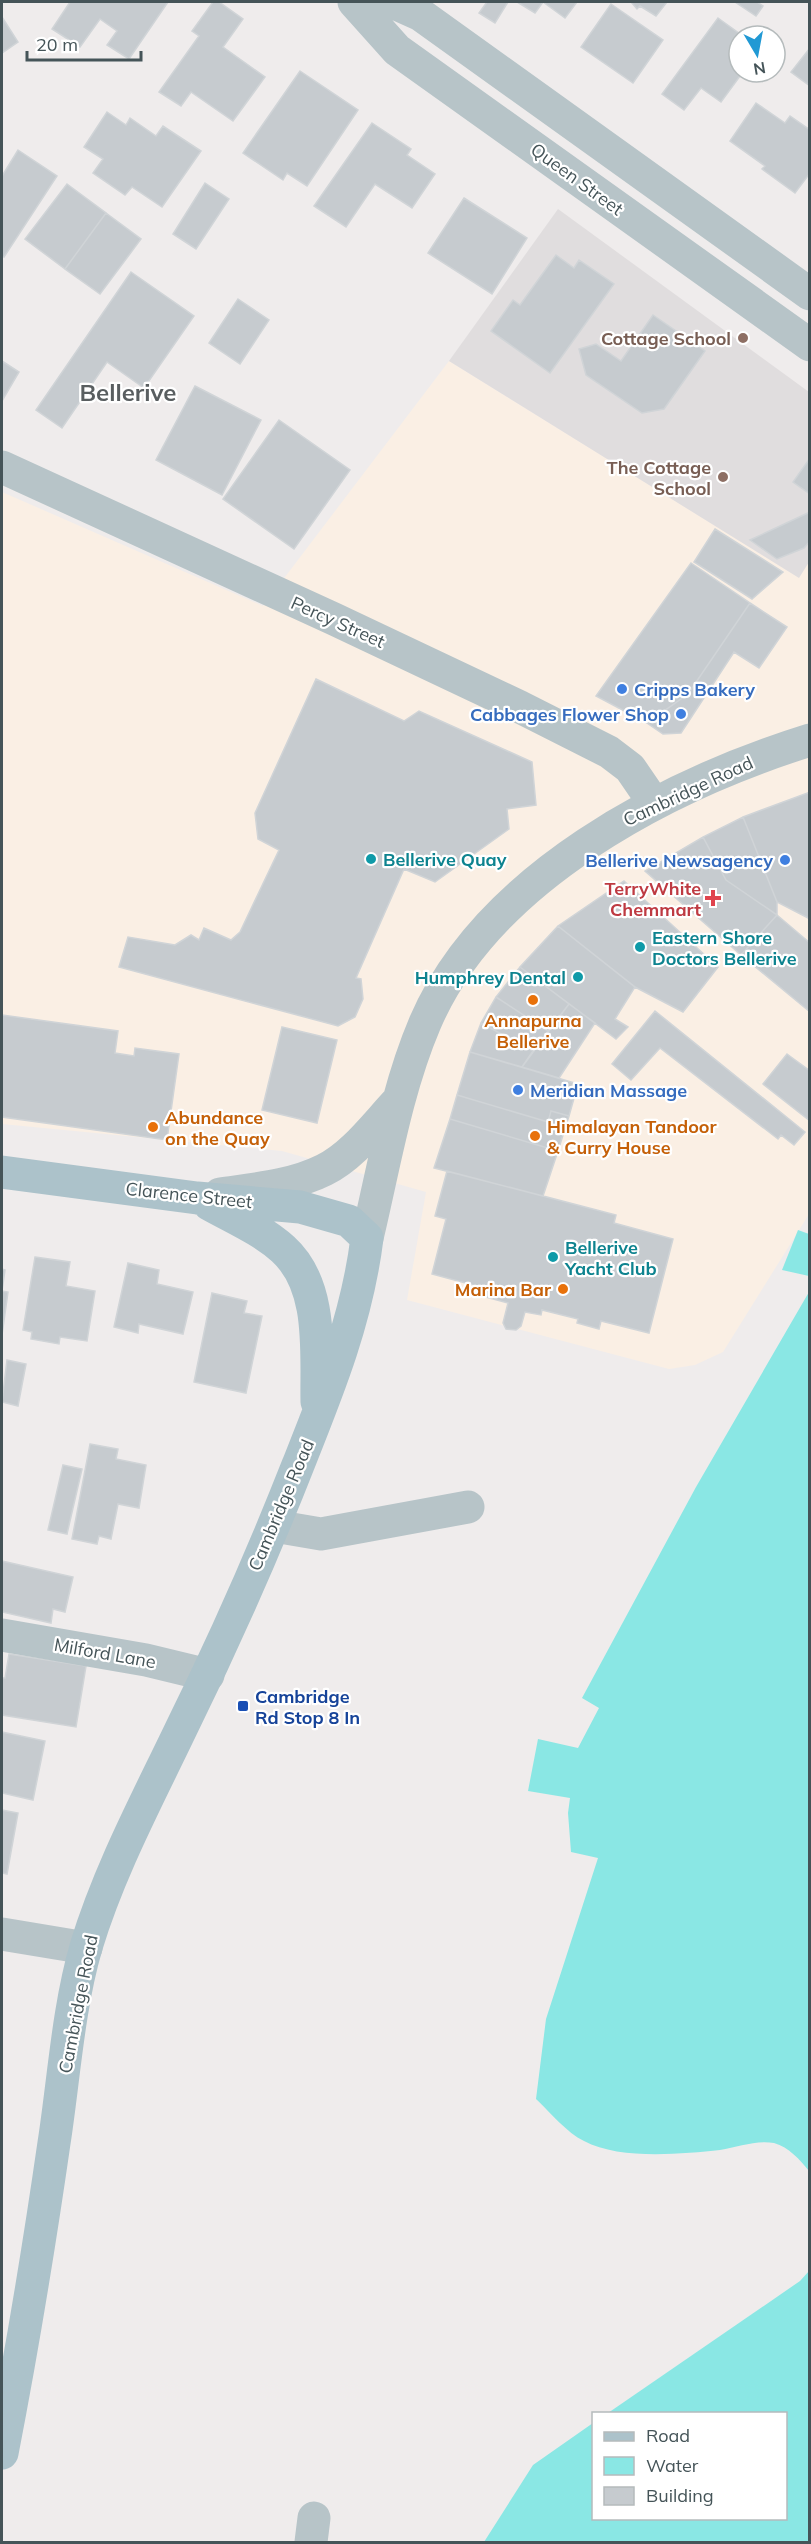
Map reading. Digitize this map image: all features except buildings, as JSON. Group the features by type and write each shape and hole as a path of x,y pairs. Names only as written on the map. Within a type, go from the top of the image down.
{"main road":[{"name":"Clarence Street","path":"2,1172 196,1198 300,1207 349,1221 367,1238"},
{"path":"196,1198 281,1247 301,1274 311,1303 314,1322 317,1419"},
{"name":"Cambridge Road","path":"2,2453 23,2343 70,2032 86,1948 133,1829 208,1675 274,1526 342,1356 355,1312 367,1238"}],"street":[{"name":"Queen Street","path":"354,2 396,50 810,345"},
{"path":"392,2 421,15 810,294"},
{"name":"Percy Street","path":"2,467 417,658 609,752 630,768 654,803"},
{"name":"Cambridge Road","path":"367,1238 400,1099 425,1023 449,977 489,929 524,893 562,861 601,834 654,803 742,765 810,740"},
{"path":"196,1198 283,1184 325,1170 347,1153 400,1099"},
{"path":"274,1526 321,1534 468,1507"},
{"name":"Milford Lane","path":"2,1635 146,1660 208,1675"},
{"path":"2,1934 86,1948"}],"shaded area":[{"name":"The Cottage School","path":"558,209 809,392 809,562 799,578 449,361"},
{"path":"449,361 798,577 809,562 809,1214 723,1352 695,1365 669,1369 407,1300 426,1192 282,1151 2,1124 2,492 263,606"}],"water":[{"path":"798,1230 809,1234 809,1276 782,1270"},
{"path":"809,1292 809,2171 789,2151 767,2142 720,2150 669,2154 632,2153 598,2147 565,2128 536,2099 546,2019 598,1858 571,1852 568,1813 570,1798 528,1791 538,1739 578,1748 599,1708 582,1698 696,1487"},
{"path":"809,2271 809,2542 484,2542 533,2465 592,2424 592,2520 787,2520 787,2412 609,2412 800,2281"}],"place":[{"name":"Cottage School","path":"743,338"},
{"name":"The Cottage School","path":"723,477"},
{"name":"Cripps Bakery","path":"622,689"},
{"name":"Cabbages Flower Shop","path":"681,714"},
{"name":"Bellerive Quay","path":"371,859"},
{"name":"Bellerive Newsagency","path":"785,860"},
{"name":"TerryWhite Chemmart","path":"713,898"},
{"name":"Eastern Shore Doctors Bellerive","path":"640,947"},
{"name":"Humphrey Dental","path":"578,977"},
{"name":"Annapurna Bellerive","path":"533,1000"},
{"name":"Meridian Massage","path":"518,1090"},
{"name":"Abundance on the Quay","path":"153,1127"},
{"name":"Himalayan Tandoor & Curry House","path":"535,1136"},
{"name":"Bellerive Yacht Club","path":"553,1257"},
{"name":"Marina Bar","path":"563,1289"},
{"name":"Cambridge Rd Stop 8 In","path":"243,1706"}],"district":[{"name":"Bellerive","path":"128,392"}]}
